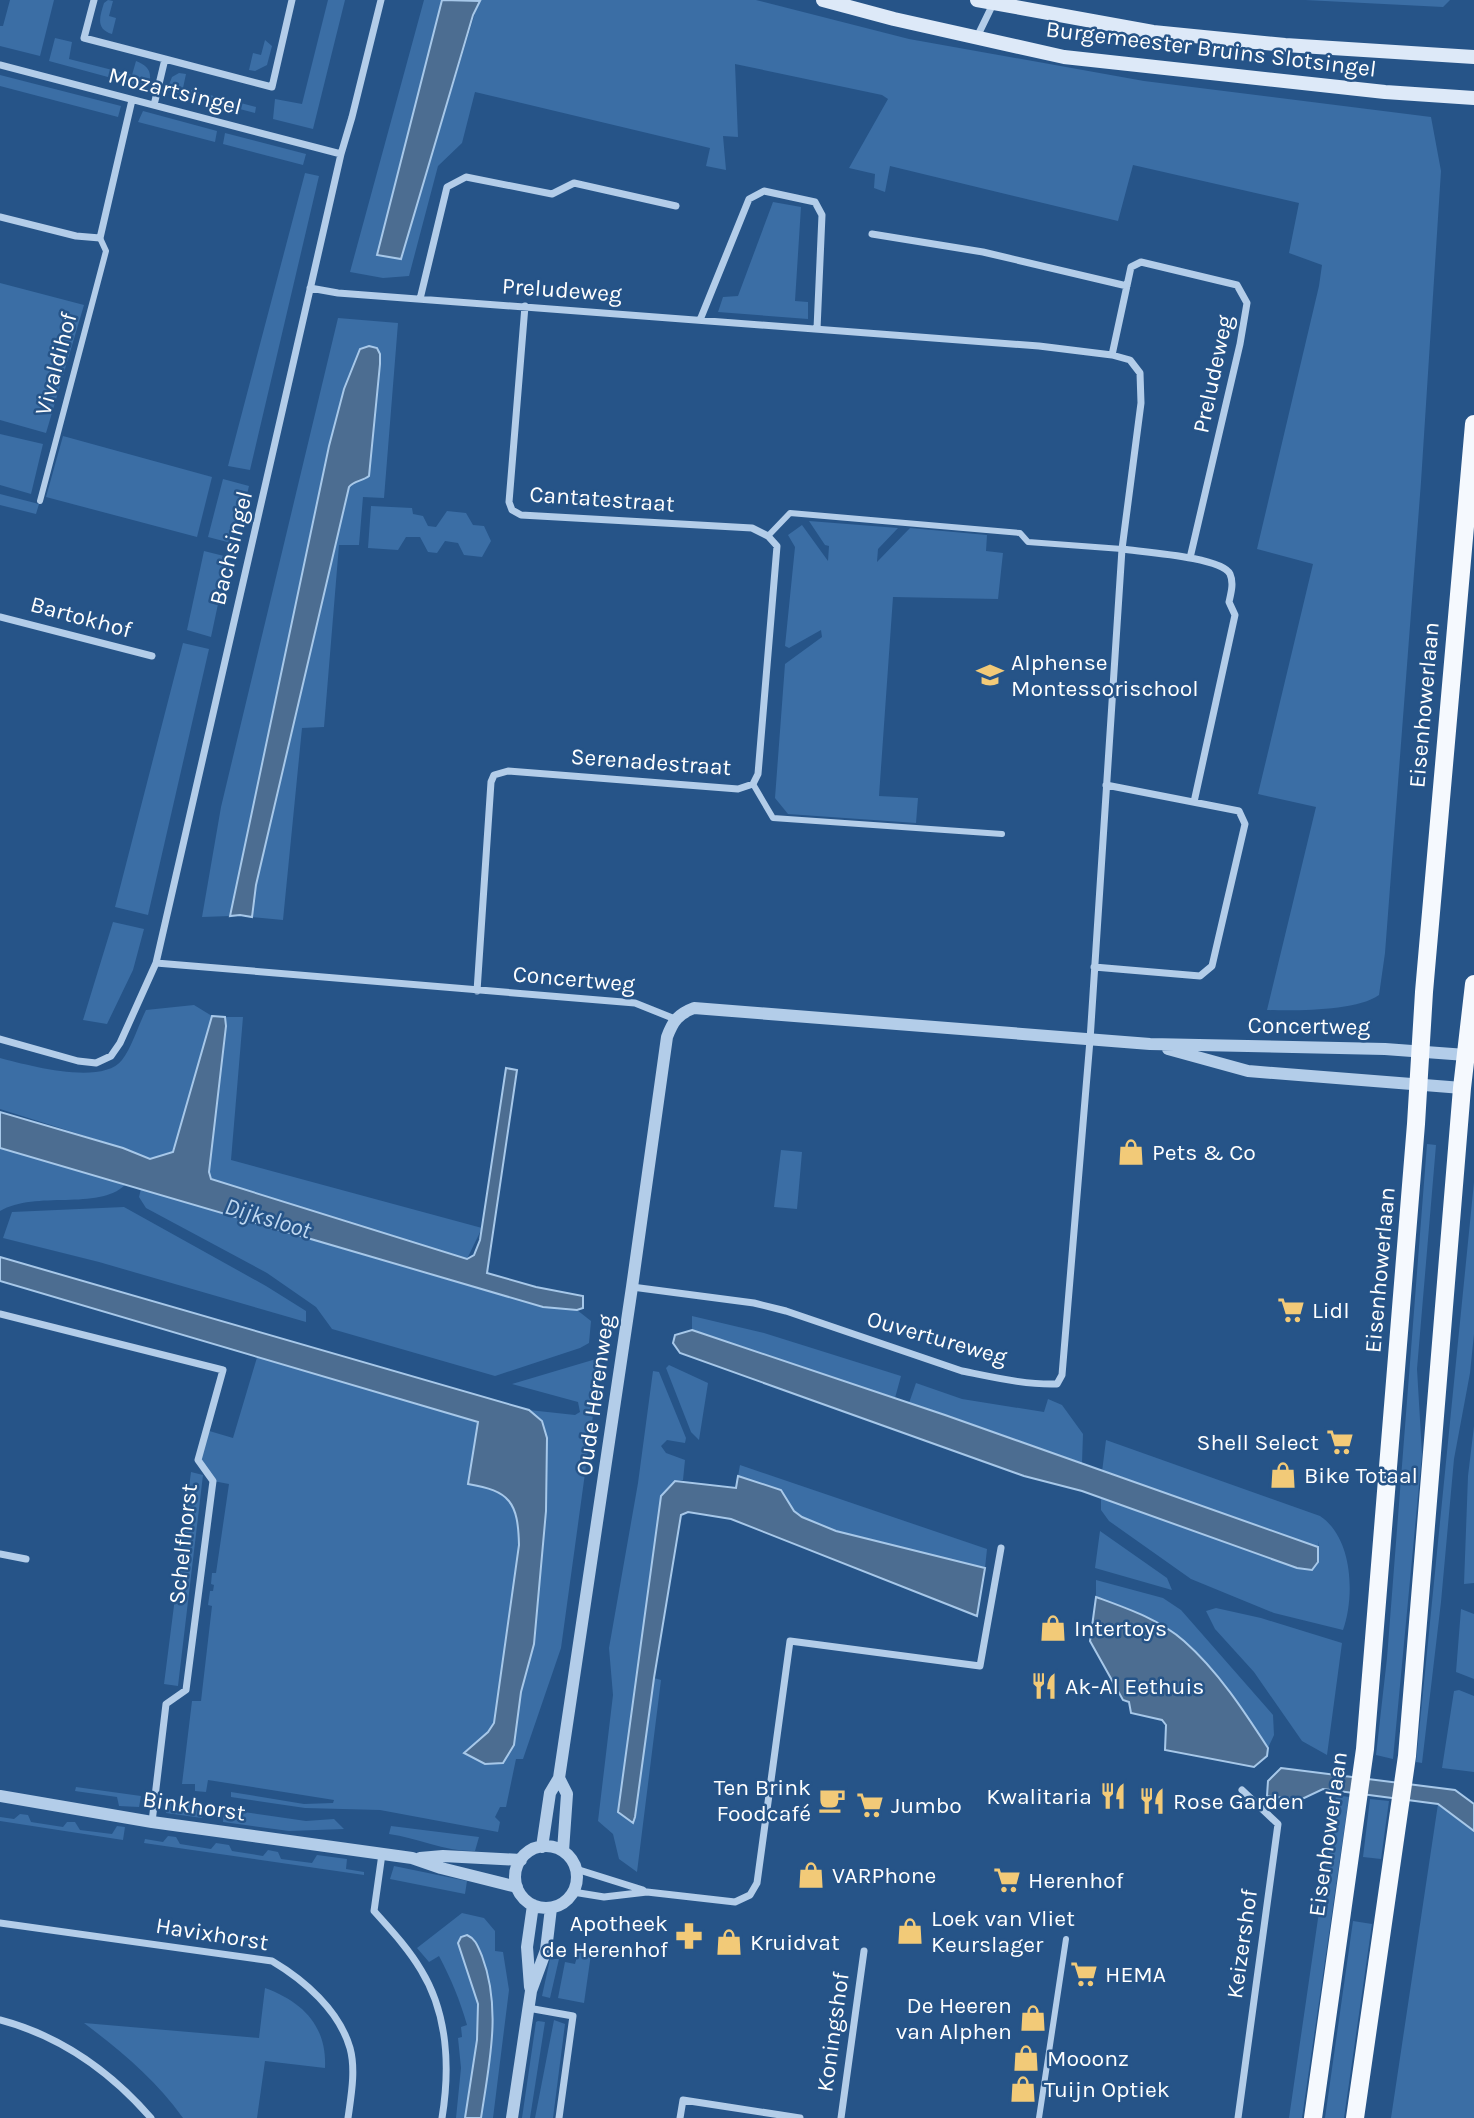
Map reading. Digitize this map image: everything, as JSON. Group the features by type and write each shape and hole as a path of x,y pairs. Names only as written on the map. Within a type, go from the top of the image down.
{"main road":[{"name":"Burgemeester Bruins Slotsingel","path":"823,0 1064,58 1385,92 1474,98"},
{"name":"Burgemeester Bruins Slotsingel","path":"977,0 1153,32 1474,57"},
{"name":"Eisenhowerlaan","path":"1313,2118 1365,1749 1404,1284 1420,1051 1474,424"},
{"path":"1355,2118 1406,1756 1468,1088 1474,984"}],"street":[{"path":"94,0 84,38 272,87 292,0"},
{"name":"Bachsingel","path":"0,1039 96,1063 111,1056 120,1043 156,963 341,153 381,0"},
{"path":"976,38 993,4"},
{"path":"154,105 165,59"},
{"name":"Mozartsingel","path":"0,65 341,153"},
{"name":"Vivaldihof","path":"40,501 106,251 100,238 132,100"},
{"path":"420,299 447,187 467,177 552,194 574,183 676,206"},
{"path":"700,320 749,199 764,191 815,202 822,215 817,329"},
{"path":"0,217 76,236 100,238"},
{"path":"872,234 983,252 1127,286"},
{"name":"Preludeweg","path":"1112,355 1131,267 1141,262 1237,285 1247,303 1229,400 1190,558"},
{"name":"Preludeweg","path":"310,288 420,299 1039,346 1112,355 1130,360 1140,373 1141,403 1122,549 1090,1040"},
{"name":"Cantatestraat","path":"525,306 509,502 512,510 521,515 752,528 768,536"},
{"path":"753,784 758,774 777,546 768,536 790,513 1020,533 1028,542 1122,549 1190,558 1225,568 1231,575 1229,602 1235,615 1194,802"},
{"name":"Bartokhof","path":"0,616 152,656"},
{"name":"Serenadestraat","path":"477,991 491,782 494,775 508,771 738,789 753,784 773,818 1002,834"},
{"path":"1094,967 1200,976 1212,966 1245,824 1239,811 1106,785"},
{"name":"Concertweg","path":"156,963 635,1003 675,1019 695,1008 1150,1044 1420,1051 1470,1056"},
{"name":"Oude Herenweg","path":"542,1847 550,1793 559,1778 667,1037 675,1019"},
{"name":"Ouvertureweg","path":"632,1287 754,1303 786,1311 962,1371 1040,1385 1057,1384 1062,1375 1090,1040"},
{"name":"Concertweg","path":"1150,1044 1248,1071 1468,1088"},
{"name":"Schelfhorst","path":"0,1314 223,1370 198,1460 213,1481 186,1690 166,1704 152,1822"},
{"path":"576,1869 647,1892 735,1902 750,1895 757,1883 790,1641 980,1666 1000,1548"},
{"path":"0,1554 26,1559"},
{"name":"Oude Herenweg","path":"559,1778 567,1794 563,1851"},
{"name":"Keizershof","path":"1238,2118 1278,1824 1242,1790"},
{"name":"Binkhorst","path":"0,1796 152,1822 412,1858 517,1887"},
{"path":"542,1847 563,1851 576,1869 577,1881 573,1892 562,1904 551,1908 533,1905 522,1896 517,1887 516,1873 521,1860 530,1851 542,1847"},
{"path":"382,1854 374,1911 407,1949 433,1994 447,2059 442,2118"},
{"name":"Binkhorst","path":"412,1858 443,1856 521,1860"},
{"path":"573,1892 604,1897 647,1892"},
{"path":"531,1991 527,1947 533,1905"},
{"path":"512,2118 531,1991 546,1950 551,1908"},
{"name":"Havixhorst","path":"0,1923 272,1961 296,1975 314,1992 340,2026 350,2048 352,2070 348,2118"},
{"path":"1039,2118 1066,1939"},
{"name":"Koningshof","path":"841,2118 864,1951"},
{"path":"528,2008 572,2015 559,2118"},
{"path":"0,2020 50,2038 86,2058 110,2076 151,2118"},
{"name":"Koningshof","path":"680,2118 683,2100 800,2118"}],"shaded area":[{"path":"10,0 54,0 40,56 0,46 0,26 3,26"},
{"path":"328,0 345,0 313,129 273,119 275,99 302,104"},
{"path":"424,0 442,0 377,254 400,259 479,0 756,0 909,39 1144,81 1431,117 1441,171 1421,482 1385,953 1379,995 1341,1007 1267,1010 1316,807 1258,794 1313,564 1257,549 1322,265 1289,253 1299,203 1133,165 1118,221 890,166 885,192 874,188 875,174 849,168 888,99 882,95 735,64 738,137 723,136 726,170 706,166 710,148 475,92 462,143 438,166 409,276 383,278 350,272"},
{"path":"1305,0 1450,0 1443,7"},
{"path":"113,1 109,16 116,18 112,34 103,29 100,22 104,3"},
{"path":"55,38 72,42 69,59 132,75 136,61 147,68 150,80 141,86 49,61"},
{"path":"265,40 272,46 267,65 255,71 249,70 253,53 261,55"},
{"path":"179,73 186,74 183,88 256,107 255,113 167,90 172,77"},
{"path":"0,75 121,106 118,117 0,86"},
{"path":"143,111 217,131 215,142 138,122"},
{"path":"225,133 306,154 303,165 223,144"},
{"path":"305,173 319,176 250,470 228,466"},
{"path":"773,202 801,207 795,301 808,302 808,319 718,312 723,297 738,296"},
{"path":"0,283 84,305 46,433 0,420"},
{"path":"338,318 398,323 384,498 363,497 359,545 339,545 324,727 302,728 283,920 252,917 256,885 349,487 369,476 380,354 344,389 329,446 230,916 202,917 221,807"},
{"path":"0,434 43,444 31,494 0,485"},
{"path":"63,436 212,477 197,537 46,497"},
{"path":"223,479 249,486 235,544 208,537"},
{"path":"0,494 39,504 36,514 0,505"},
{"path":"371,506 412,508 413,514 423,516 428,526 436,527 447,511 466,513 473,525 484,526 491,541 482,557 464,555 458,543 445,541 437,553 428,552 420,537 406,537 398,550 368,548"},
{"path":"809,521 898,528 878,549 877,562 910,528 987,535 986,551 1003,553 998,599 893,597 879,796 918,798 916,823 788,814 775,798 785,664 822,637 821,630 789,648 785,646 795,547 788,535 802,525 828,561 829,546 825,545"},
{"path":"204,551 228,557 211,637 187,630"},
{"path":"183,643 209,649 148,915 115,907"},
{"path":"113,922 144,929 133,970 107,1024 83,1020"},
{"path":"194,1005 212,1016 173,1152 150,1159 0,1109 0,1058 64,1071 98,1072 112,1068 122,1060 146,1010"},
{"path":"225,1017 243,1017 231,1160 482,1228 467,1259 210,1180"},
{"path":"1427,1144 1436,1145 1417,1369 1422,1454 1393,1759 1376,1755 1387,1658"},
{"path":"0,1148 125,1185 113,1193 99,1197 31,1202 0,1211"},
{"path":"781,1150 802,1152 797,1209 774,1207"},
{"path":"1474,1182 1474,1334 1470,1373 1454,1459 1422,1763 1416,1762"},
{"path":"141,1189 543,1307 577,1310 591,1321 589,1343 495,1376 332,1329 316,1307 267,1273 146,1208 139,1197"},
{"path":"124,1207 306,1311 306,1322 99,1262 3,1238 12,1212"},
{"path":"692,1316 764,1333 901,1376 895,1398 692,1330"},
{"path":"261,1344 532,1441 521,1692 534,1644 547,1438 542,1421 529,1410 575,1415 580,1412 578,1402 512,1384 596,1359 600,1364 561,1648 523,1759 516,1759 506,1807 500,1807 495,1817 500,1822 498,1832 380,1810 305,1808 231,1797 231,1792 304,1804 333,1803 334,1800 208,1780 206,1792 195,1791 195,1784 182,1784 192,1701 201,1701 212,1606 208,1605 210,1591 213,1591 214,1585 211,1584 212,1573 216,1573 229,1484 213,1481 198,1460 206,1430 233,1438"},
{"path":"669,1365 708,1383 699,1440 691,1432 666,1368"},
{"path":"653,1371 659,1372 686,1438 685,1443 667,1440 661,1446 666,1453 685,1460 683,1480 675,1481 661,1496 618,1811 632,1822 635,1817 654,1678 661,1680 637,1872 619,1859 613,1834 598,1821 613,1695 609,1648 638,1483"},
{"path":"916,1383 962,1399 1044,1412 1048,1399 1062,1405 1083,1434 1082,1463 909,1403"},
{"path":"1474,1426 1474,1583 1464,1584 1468,1476"},
{"path":"1106,1440 1320,1516 1331,1526 1345,1553 1350,1585 1343,1630 1274,1613 1191,1579 1109,1521 1101,1510 1101,1498 1297,1568 1318,1562 1319,1541 1318,1547 1102,1472"},
{"path":"740,1465 987,1549 985,1568 836,1531 802,1517 794,1511 781,1490 738,1476"},
{"path":"191,1472 203,1475 178,1686 164,1684"},
{"path":"1100,1531 1167,1578 1172,1590 1095,1568"},
{"path":"1096,1580 1163,1598 1181,1610 1273,1715 1274,1735 1268,1748 1244,1711 1160,1625 1128,1608 1096,1597"},
{"path":"1216,1608 1261,1618 1342,1643 1327,1755 1302,1741 1254,1672 1215,1629 1206,1611"},
{"path":"1461,1609 1474,1614 1474,1679 1456,1672"},
{"path":"1459,1690 1474,1696 1474,1772 1442,1768 1454,1691"},
{"path":"76,1787 141,1796 139,1807 119,1806 117,1797 75,1791"},
{"path":"1336,1795 1349,1797 1302,2118 1289,2118"},
{"path":"1370,1799 1389,1801 1381,1859 1363,1857"},
{"path":"166,1800 205,1806 202,1818 166,1813"},
{"path":"1438,1804 1474,1831 1474,2118 1391,2118"},
{"path":"224,1809 306,1821 334,1819 344,1829 289,1831 223,1822"},
{"path":"20,1814 28,1815 31,1822 63,1827 67,1822 75,1822 80,1830 112,1834 117,1826 125,1827 123,1840 0,1821 0,1817 14,1819"},
{"path":"391,1826 479,1837 475,1851 464,1851 389,1834"},
{"path":"168,1836 176,1837 180,1844 211,1849 216,1843 229,1845 232,1851 263,1856 268,1850 278,1852 281,1859 312,1863 317,1855 347,1859 346,1869 364,1872 364,1875 144,1843 145,1839 163,1842"},
{"path":"394,1866 467,1881 465,1894 390,1879"},
{"path":"462,1913 484,1918 495,1931 495,1951 503,1952 509,1990 493,2118 481,2118 491,2051 492,2011 485,1968 477,1945 458,1943 478,2004 477,2040 465,2118 456,2118 461,2068 458,2038 462,2037 461,2027 467,2025 439,1956 429,1962 417,1948"},
{"path":"1353,1921 1372,1924 1344,2118 1325,2118"},
{"path":"580,1945 592,1947 584,2003 558,1998 565,1962 575,1964"},
{"path":"550,1959 559,1959 550,1998 542,1996"},
{"path":"265,1988 291,2001 310,2018 322,2040 325,2068 265,2061 257,2118 183,2118 137,2067 84,2023 259,2038"},
{"path":"554,2020 565,2024 553,2118 535,2118"},
{"path":"536,2022 545,2022 530,2118 522,2118"}],"water":[{"path":"442,0 480,1 473,15 401,259 377,255"},
{"path":"369,346 377,348 380,364 369,476 349,487 256,885 252,917 230,916 329,446 344,389 360,349"},
{"name":"Dijksloot","path":"212,1016 225,1017 226,1026 209,1172 211,1179 467,1259 474,1255 480,1240 506,1068 517,1070 487,1273 536,1287 583,1296 583,1308 577,1310 543,1307 0,1148 0,1112 123,1148 150,1159 173,1152"},
{"path":"0,1257 529,1410 542,1421 547,1438 546,1511 534,1644 521,1692 514,1745 503,1763 485,1764 464,1753 488,1732 494,1723 519,1545 517,1518 509,1501 494,1490 468,1484 478,1422 0,1281"},
{"path":"692,1330 945,1415 1318,1547 1318,1562 1312,1570 1297,1568 1082,1491 1024,1476 680,1353 673,1343 675,1335"},
{"path":"738,1476 781,1490 794,1511 802,1517 836,1531 985,1568 977,1616 731,1519 688,1512 681,1515 633,1823 618,1812 661,1496 675,1481 736,1488"},
{"path":"1096,1597 1153,1620 1184,1641 1208,1665 1240,1706 1268,1748 1267,1756 1254,1767 1165,1750 1166,1725 1162,1720 1131,1713 1129,1702 1123,1700 1090,1641"},
{"path":"1281,1768 1455,1790 1474,1804 1474,1831 1438,1804 1323,1789 1300,1800 1267,1796 1268,1781"},
{"path":"467,1935 475,1941 482,1956 488,1976 493,2016 481,2118 465,2118 477,2040 478,2004 458,1943 461,1937"}],"place":[{"name":"Alphense Montessorischool","path":"990,675"},
{"name":"Pets & Co","path":"1131,1152"},
{"name":"Lidl","path":"1291,1310"},
{"name":"Shell Select","path":"1340,1442"},
{"name":"Bike Totaal","path":"1283,1475"},
{"name":"Intertoys","path":"1053,1628"},
{"name":"Ak-Al Eethuis","path":"1044,1686"},
{"name":"Kwalitaria","path":"1113,1796"},
{"name":"Ten Brink Foodcafé","path":"832,1800"},
{"name":"Rose Garden","path":"1152,1801"},
{"name":"Jumbo","path":"870,1805"},
{"name":"VARPhone","path":"811,1875"},
{"name":"Herenhof","path":"1007,1880"},
{"name":"Loek van Vliet Keurslager","path":"910,1931"},
{"name":"Apotheek de Herenhof","path":"689,1936"},
{"name":"Kruidvat","path":"729,1942"},
{"name":"HEMA","path":"1084,1974"},
{"name":"De Heeren van Alphen","path":"1033,2018"},
{"name":"Mooonz","path":"1026,2058"},
{"name":"Tuijn Optiek","path":"1023,2089"}]}
